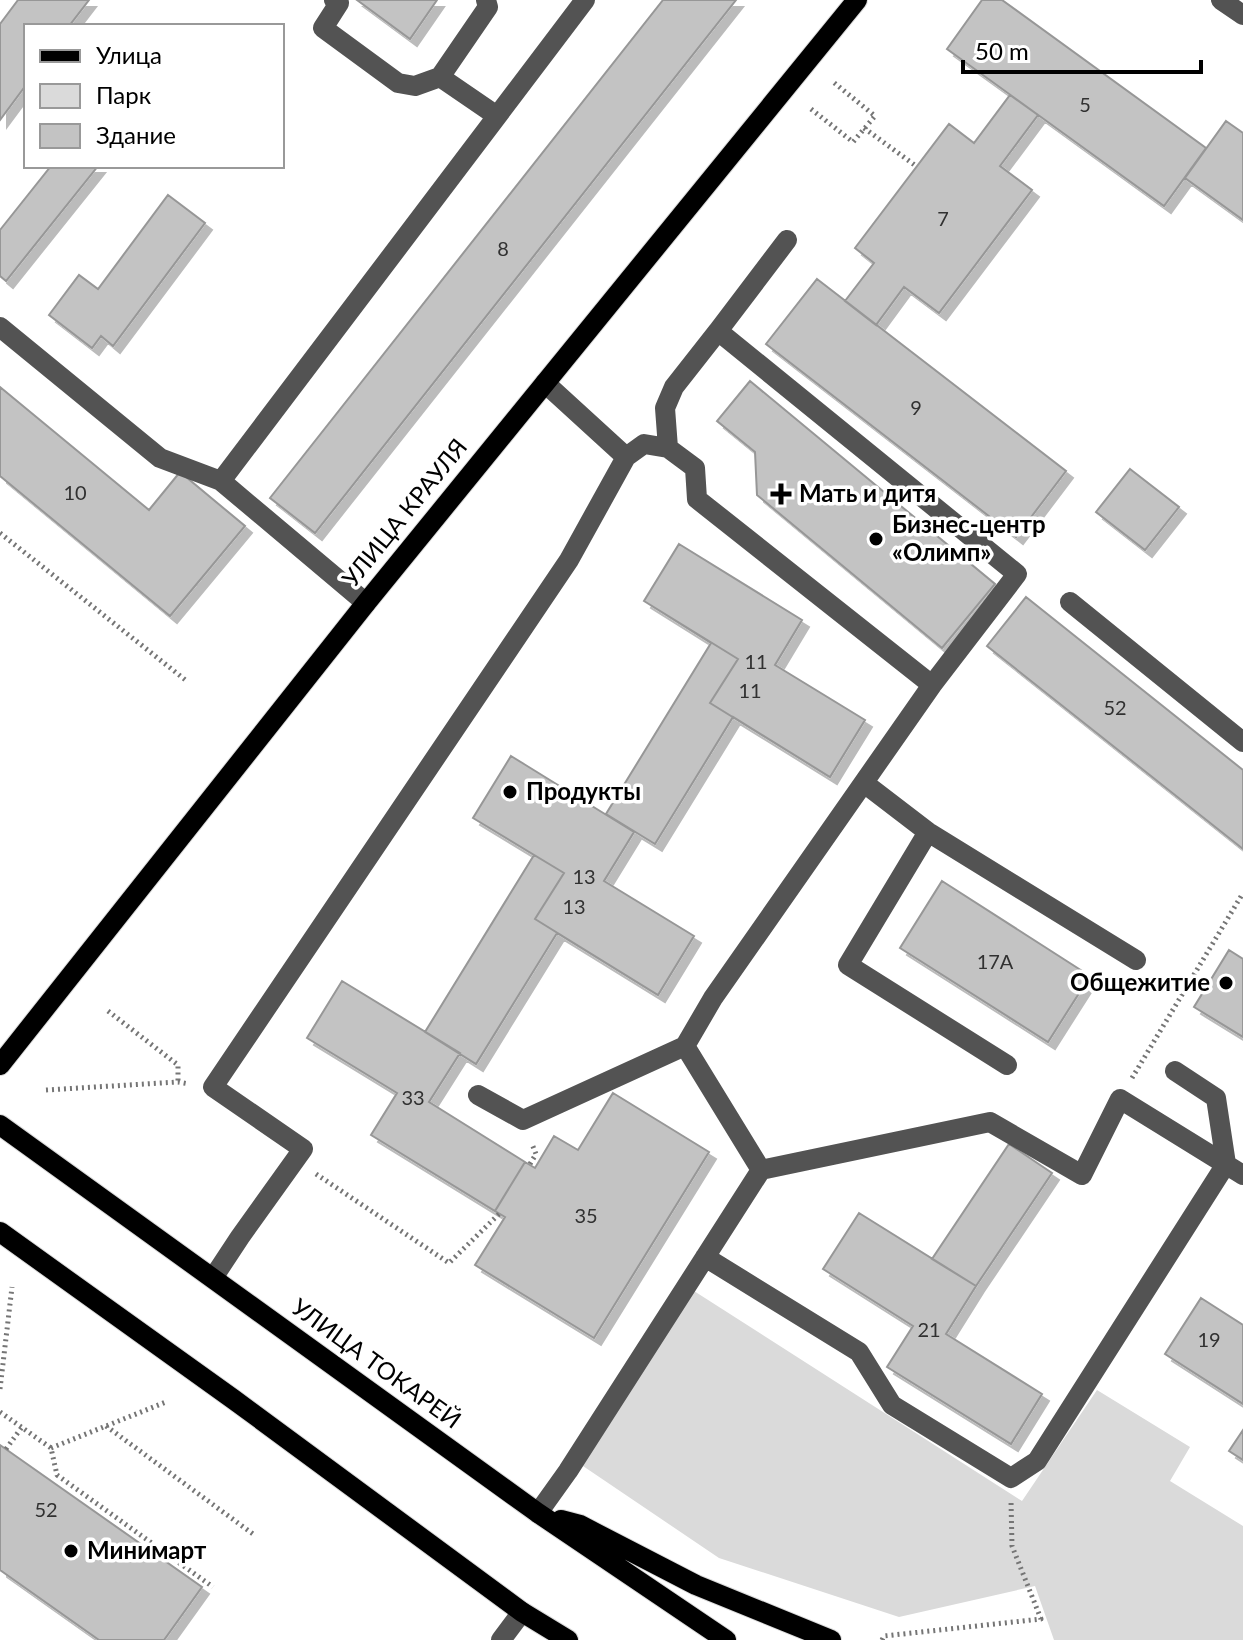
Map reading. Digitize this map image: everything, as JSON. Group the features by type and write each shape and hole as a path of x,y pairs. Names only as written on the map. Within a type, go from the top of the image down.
{"main road":[{"name":"УЛИЦА КРАУЛЯ","path":"0,1065 366,603 857,0"},
{"name":"УЛИЦА ТОКАРЕЙ","path":"0,1125 538,1513 726,1640"},
{"path":"0,1232 522,1612 561,1637"},
{"path":"538,1513 580,1525 696,1585 831,1640"}],"street":[{"path":"334,0 339,3 323,28 398,83 415,86 440,77 488,7 486,0"},
{"path":"221,481 585,0"},
{"path":"440,77 497,116"},
{"path":"668,448 665,408 674,387 787,240"},
{"path":"0,327 160,458 221,481 366,603"},
{"path":"478,1095 523,1120 685,1046 713,998 932,685 1017,574 718,331"},
{"path":"545,383 626,457"},
{"path":"213,1278 303,1149 213,1087 569,560 626,457 644,444 668,448 695,468 697,499 932,685"},
{"path":"1070,602 1243,742"},
{"path":"864,783 928,832 1136,960"},
{"path":"928,832 848,965 1007,1065"},
{"path":"685,1046 761,1170"},
{"path":"705,1257 859,1352 892,1405 1011,1478 1037,1461 1235,1170 1216,1098 1175,1071"},
{"path":"538,1513 761,1170 990,1122 1082,1175 1120,1099 1235,1170"},
{"path":"501,1640 522,1612"}],"path":[{"path":"811,109 853,142 875,116 832,81"},
{"path":"864,128 916,166"},
{"path":"0,533 188,682"},
{"path":"1120,1099 1243,893"},
{"path":"46,1090 178,1082 178,1065 108,1011"},
{"path":"295,1160 449,1263 499,1214"},
{"path":"0,1389 12,1287"},
{"path":"51,1448 166,1402"},
{"path":"0,1412 51,1448 57,1475 213,1587"},
{"path":"106,1426 253,1534"},
{"path":"6,1449 22,1427"},
{"path":"882,1640 884,1636 1041,1619 1012,1546 1011,1478"}],"green space":[{"path":"694,1291 1022,1501 1097,1390 1190,1447 1170,1481 1243,1526 1243,1640 1054,1640 1035,1586 899,1617 719,1558 580,1464"}],"building":[{"path":"18,0 89,0 71,24 24,24 24,88 0,120 0,24"},
{"path":"357,0 437,0 410,39"},
{"path":"663,0 736,0 315,533 270,498"},
{"path":"982,0 1002,0 1206,148 1164,206 947,49"},
{"path":"1010,95 1038,115 1000,166 1032,190 939,313 904,287 876,325 845,301 874,263 855,248 949,124 974,143"},
{"path":"1226,121 1243,133 1243,220 1185,178"},
{"path":"49,168 96,168 6,281 0,276 0,230"},
{"path":"168,195 205,223 113,346 101,336 92,348 49,315 79,275 98,289"},
{"path":"817,279 1066,471 1016,537 766,344"},
{"name":"Бизнес-центр «Олимп»","path":"750,381 995,584 942,648 757,495 755,452 717,421"},
{"path":"0,387 149,510 180,472 245,526 170,616 0,476"},
{"path":"1130,469 1179,507 1145,550 1096,512"},
{"path":"679,544 802,620 775,665 865,720 830,777 733,717 655,844 606,814 711,643 644,601"},
{"path":"679,544 802,620 775,665 865,720 830,777 710,703 738,659 644,601"},
{"path":"1026,597 1243,770 1243,849 987,646"},
{"path":"511,756 634,832 604,881 694,936 658,995 557,933 476,1064 425,1032 534,855 473,818"},
{"path":"511,756 634,832 604,881 694,936 658,995 535,919 564,873 473,818"},
{"path":"942,881 1090,976 1048,1042 900,948"},
{"name":"Общежитие","path":"1229,950 1243,959 1243,1037 1194,1007"},
{"path":"342,981 460,1053 429,1102 525,1162 495,1211 371,1135 397,1093 307,1038"},
{"path":"613,1093 709,1152 594,1338 475,1265 505,1217 495,1211 525,1162 535,1168 554,1136 578,1150"},
{"path":"1009,1144 1052,1173 976,1286 932,1259"},
{"path":"859,1213 976,1286 946,1334 1042,1394 1011,1444 887,1367 913,1326 823,1269"},
{"path":"1201,1298 1243,1325 1243,1404 1165,1354"},
{"path":"1243,1430 1243,1460 1229,1451"},
{"path":"0,1445 202,1587 164,1640 99,1640 0,1570"}],"place":[{"name":"Мать и дитя","path":"781,494"},
{"name":"Бизнес-центр «Олимп»","path":"876,539"},
{"name":"Продукты","path":"510,792"},
{"name":"Общежитие","path":"1226,983"},
{"name":"Минимарт","path":"71,1551"}]}
